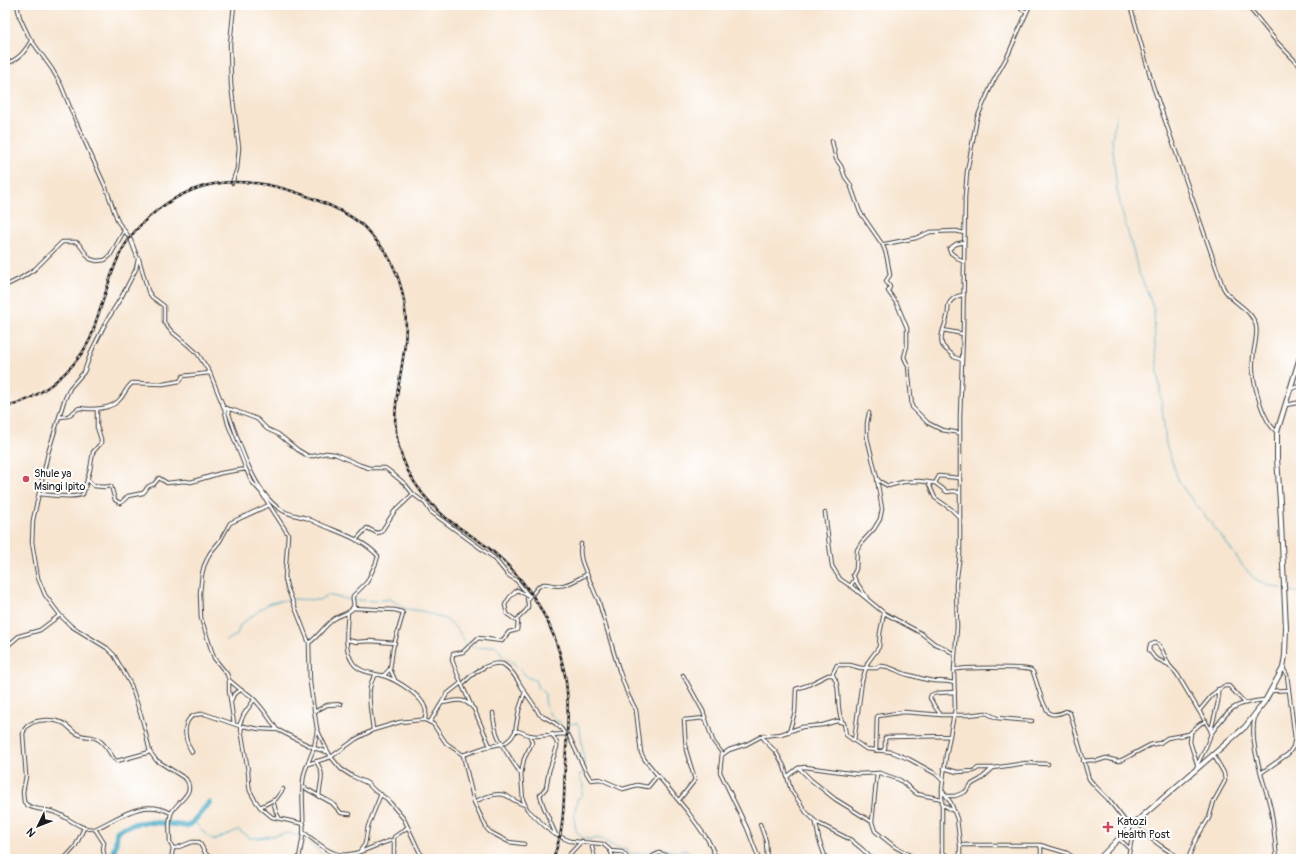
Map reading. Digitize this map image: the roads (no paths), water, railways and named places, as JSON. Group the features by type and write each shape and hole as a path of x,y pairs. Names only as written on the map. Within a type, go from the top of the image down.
{"main road":[{"path":"1099,859 1119,838 1196,767 1245,727 1272,691 1282,668 1286,651 1286,628 1277,432 1301,354"}],"street":[{"path":"17,5 20,18 32,42 52,69 61,85 106,188 118,222 130,238 148,291 152,297 164,306 164,322 167,326 198,354 210,373 226,408 246,461 259,485 275,506 289,514 307,518 356,540 377,555 378,558 367,582 352,598 354,605 352,608 348,612 330,621 319,635 309,643"},
{"path":"232,183 239,148 231,84 230,44 234,5"},
{"path":"1020,5 1021,9 1027,12"},
{"path":"942,859 942,789 944,768 954,715 954,670 957,627 956,584 960,554 959,478 964,295 964,197 966,177 977,118 993,82 1008,55 1030,5"},
{"path":"1130,5 1156,94 1221,282 1225,292 1252,316 1256,333 1252,362 1254,376 1258,394 1268,423 1277,432"},
{"path":"1247,5 1276,42 1301,67"},
{"path":"5,64 20,57 32,42"},
{"path":"832,141 836,159 850,184 860,212 882,244 916,238 930,232 956,231 964,233"},
{"path":"5,286 35,269 62,242 76,242 90,259 97,261 105,260 110,256 124,231"},
{"path":"964,242 956,244 949,249 950,253 964,263"},
{"path":"883,246 889,263 888,268 890,275 886,281 890,287 888,291 897,304 906,328 907,346 904,357 908,366 912,407 928,422 942,430 960,433"},
{"path":"138,259 136,269 106,322 92,350 84,372 70,388 64,401 48,453 33,520 32,542 38,578 45,595 60,615 71,626 107,648 114,655 131,685 150,752 156,760 186,779 188,782 189,791 171,813 170,843 173,848 171,859"},
{"path":"962,360 956,359 942,344 943,330 947,319 949,303 957,296 964,295"},
{"path":"943,330 963,334"},
{"path":"60,417 68,416 79,408 89,410 112,404 120,400 126,388 132,383 163,384 180,381 182,376 186,375 210,373"},
{"path":"1290,389 1301,385"},
{"path":"1285,405 1301,402"},
{"path":"39,494 59,497 68,495 81,496 84,491 93,452 101,443 102,439 98,427 97,408"},
{"path":"226,408 228,424 252,482 288,534 285,578 309,643 310,678 317,729 314,748 304,772 304,824 299,859"},
{"path":"226,408 257,419 267,429 278,434 308,456 326,453 335,454 364,466 385,468 405,484 413,494 435,515 494,558 508,575 519,583 529,596"},
{"path":"868,600 853,575 856,569 857,550 876,526 882,511 877,479 867,437 869,413"},
{"path":"87,478 94,486 112,486 115,500 120,503 128,496 143,493 146,488 154,484 159,478 167,483 185,481 191,482 221,473 246,469"},
{"path":"935,483 938,476 959,478"},
{"path":"877,479 888,486 908,481 935,483 947,492 954,491 959,493"},
{"path":"928,482 935,498 951,509 959,517"},
{"path":"356,540 366,528 377,533 381,532 394,512 413,494"},
{"path":"234,724 229,691 229,680 227,674 214,658 201,618 200,602 202,574 210,553 220,542 230,523 269,505"},
{"path":"825,513 832,566 840,579 884,613 921,633 935,644 942,646 955,654"},
{"path":"580,544 580,554 601,609 628,695 636,710 642,753 645,760 679,800 708,840 717,859"},
{"path":"517,620 528,609 529,605 527,599 539,586 550,584 558,586 564,585 587,574"},
{"path":"850,586 855,580"},
{"path":"490,746 461,684 452,660 453,654 463,652 478,638 502,641 509,632 517,630 519,624 517,620 507,614 505,605 506,602 517,590 529,596"},
{"path":"352,608 401,611 403,614 391,655 390,669 395,681"},
{"path":"348,612 347,647 350,657 356,666 361,670 395,681 414,694 419,699 426,711 425,720"},
{"path":"854,741 860,693 868,662 879,647 884,613"},
{"path":"5,648 19,636 40,630 60,615"},
{"path":"347,640 357,642 373,641 395,643"},
{"path":"1169,665 1155,658 1149,650 1150,645 1155,643 1160,646 1169,665 1183,683 1211,732"},
{"path":"430,722 448,692 475,673 499,663 507,666 512,671 533,702 539,714 551,720 568,736 591,780 600,779 623,789 637,785 648,787 658,775"},
{"path":"832,675 836,665 850,665 861,668 888,666 909,676 928,680 954,682"},
{"path":"954,670 958,668 1022,668 1031,670 1036,678 1046,709 1050,713 1055,714 1066,711 1070,713 1083,761 1092,783 1108,799 1125,821 1181,859"},
{"path":"1261,773 1288,754 1292,750 1294,743 1295,731 1288,674 1282,668"},
{"path":"383,676 390,669"},
{"path":"373,730 370,689 372,679 376,675"},
{"path":"683,675 703,711 713,741 722,755 720,772 747,828 759,859"},
{"path":"790,732 795,712 796,689 828,675 832,675"},
{"path":"832,675 835,677 837,687 838,713 843,722 846,735 866,749 892,752 909,758 936,774 943,781"},
{"path":"229,680 241,690 246,692 254,700 278,730"},
{"path":"1199,711 1208,699 1218,689 1224,686 1229,686 1245,703"},
{"path":"1196,767 1211,732 1218,702 1218,689"},
{"path":"231,701 234,694 241,690"},
{"path":"1272,691 1289,690"},
{"path":"463,755 508,741 515,732 519,710 525,692"},
{"path":"942,715 932,704 930,698 931,695 936,693 955,692"},
{"path":"254,700 244,714 240,726 248,771 248,785 252,795 260,807 272,817 280,820 304,824"},
{"path":"442,703 459,700 471,706"},
{"path":"1211,732 1233,707 1245,703 1266,700"},
{"path":"315,711 323,706 341,704"},
{"path":"876,751 878,730 876,726 878,716 904,712 942,715 986,713 997,718 1032,721"},
{"path":"192,752 188,746 185,730 187,722 198,713 240,726 278,730 314,748 328,752"},
{"path":"493,714 500,744 521,774"},
{"path":"1255,715 1255,753 1271,811 1277,859"},
{"path":"679,800 695,780 686,750 684,720 705,718"},
{"path":"150,752 117,761 98,738 77,734 68,726 54,720 35,722 24,729 23,745 26,776 23,792 25,804 30,807 54,812 84,828 95,829 142,807 159,808 171,813"},
{"path":"308,764 331,757 356,739 373,730 400,722 425,720 435,726 446,743 463,755 474,802 486,828 490,832 509,842 524,844"},
{"path":"722,755 729,750 747,744 762,736 781,734 809,726 823,725 837,721 843,722"},
{"path":"1083,761 1097,761 1106,758 1118,761 1167,738 1191,733 1200,724 1206,722"},
{"path":"317,729 331,757 344,771 368,783 375,791 387,799 402,816 419,851 425,859"},
{"path":"515,732 520,731 529,735 565,734"},
{"path":"1191,733 1190,742 1196,767"},
{"path":"552,734 557,743 557,747 549,771 546,788 540,795 556,836"},
{"path":"529,735 532,743 524,759 521,774 523,800 530,813 556,836 570,841 603,844 611,851 614,859"},
{"path":"762,736 776,752 786,770 790,786 800,805 816,822 851,840 872,859"},
{"path":"883,751 885,748 885,738 888,737 950,736"},
{"path":"1188,859 1195,841 1209,818 1214,801 1224,781 1224,773 1213,754"},
{"path":"316,761 321,769 322,775 319,797"},
{"path":"944,768 959,772 974,771 978,768 993,768 1026,763 1048,764"},
{"path":"788,776 798,768 819,768 857,774 877,773 900,780 920,796 942,799"},
{"path":"798,768 835,799 872,822"},
{"path":"947,796 955,796 965,792 972,784 981,779 993,768"},
{"path":"877,773 872,822 875,831 902,852 917,859"},
{"path":"303,787 332,803 342,813 350,814"},
{"path":"260,807 278,797 283,789"},
{"path":"942,789 955,812 958,822 960,859"},
{"path":"360,852 365,844 368,826 381,794"},
{"path":"474,802 488,797 504,795 525,805"},
{"path":"273,800 280,820"},
{"path":"942,804 955,812"},
{"path":"816,822 819,840 826,859"},
{"path":"760,824 766,841 767,859"},
{"path":"1127,859 1133,826"},
{"path":"394,859 393,840 396,835 408,827"},
{"path":"64,859 75,847 84,828"},
{"path":"95,829 104,843 103,849 105,859"},
{"path":"303,832 334,853 353,854 393,840"},
{"path":"1119,838 1130,849"},
{"path":"565,859 582,841"},
{"path":"173,848 192,842 198,842 206,854 212,859"},
{"path":"960,845 1040,845 1067,853 1076,859"},
{"path":"1040,845 1041,859"},
{"path":"592,847 596,859"},
{"path":"611,851 622,852 629,859"},
{"path":"942,852 952,859"},
{"path":"650,859 659,853 688,859"}],"waterway":[{"path":"1116,115 1112,140 1117,190 1138,271 1154,311 1155,345 1166,444 1178,479 1183,488 1243,566 1255,579 1282,589"},
{"path":"1285,589 1301,594"},
{"path":"293,599 319,600 327,595 351,600"},
{"path":"354,600 376,601 390,599 406,609 422,611 445,619 456,628 461,634 465,644 468,645"},
{"path":"225,641 237,635 240,625 268,604 290,600"},
{"path":"472,647 479,648 493,646 498,648 503,657 514,663 516,667 520,669 527,677 535,680 538,688 545,694 550,715 561,723"},
{"path":"569,724 577,723 580,728 585,767"},
{"path":"585,772 579,775 583,785 582,796 578,798 575,809 576,828 582,837 588,839 596,838 605,841 615,847 626,849 632,854 647,853 657,849 677,852 683,849 699,859"},
{"path":"109,859 116,843 117,832 125,827 133,824 150,822 186,826 191,824 209,803"},
{"path":"194,821 206,835 214,840 238,830 250,838 288,833 296,835 317,849 322,855 322,859"}],"railway":[{"path":"5,407 17,404 41,392 53,384 73,364 91,338 112,273 125,245 134,232 157,210 185,193 214,184 227,182 268,185 307,196 325,203 336,208 361,224 388,256 401,287 405,309 406,332 403,361 397,392 395,422 401,453 408,471 420,490 440,513 490,549 517,575 539,605 548,622 561,657 567,686 568,708 563,818 560,836 553,859"}],"place":[{"name":"Shule ya Msingi Ipito","path":"26,479"},
{"name":"Katozi Health Post","path":"1108,827"}]}
